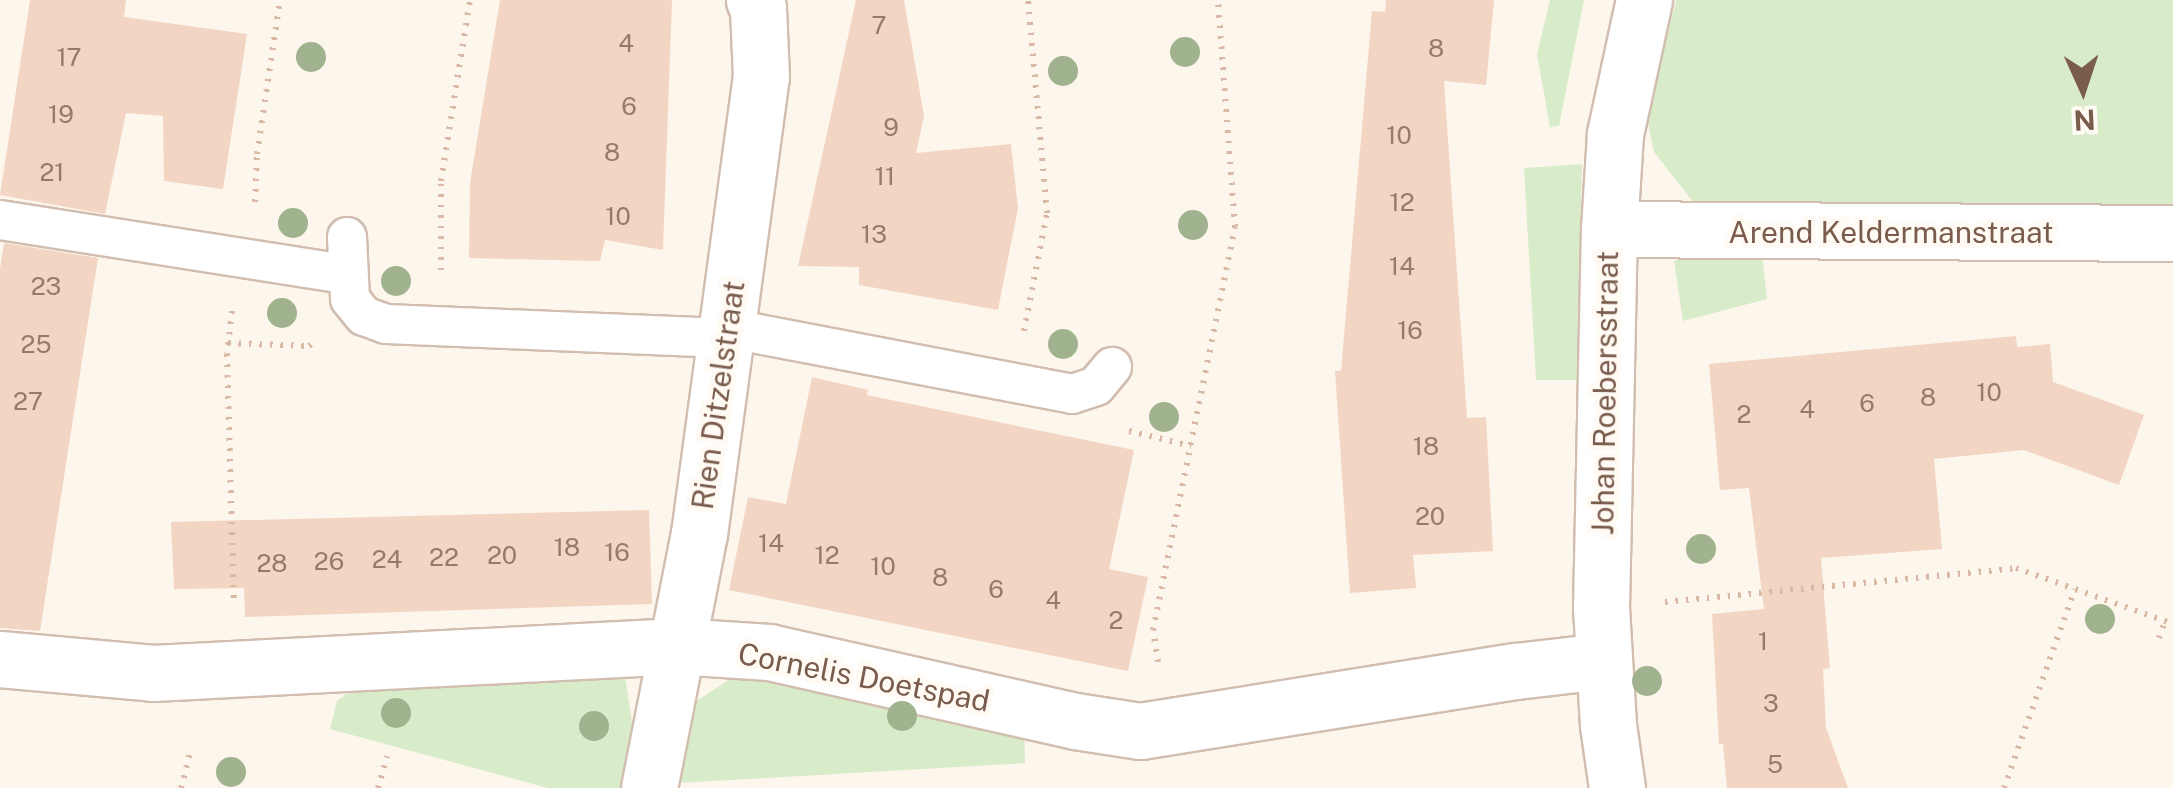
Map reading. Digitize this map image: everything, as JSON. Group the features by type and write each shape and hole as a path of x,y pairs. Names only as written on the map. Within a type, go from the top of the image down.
{"street":[{"name":"Rien Ditzelstraat","path":"649,788 699,534 761,76 758,8 754,0"},
{"name":"Johan Roebersstraat","path":"1617,788 1602,661 1601,608 1609,229 1615,134 1644,0"},
{"name":"Arend Keldermanstraat","path":"1609,229 2173,233"},
{"name":"Cornelis Doetspad","path":"0,659 154,673 676,646 768,652 1075,721 1140,730 1516,670 1602,661"}],"lane":[{"path":"0,220 349,273 386,324 754,333 1013,384 1085,392 1106,378 1112,367"}],"path":[{"path":"236,669 228,343 236,284 254,235 257,154 280,0"},
{"path":"441,326 440,181 470,0"},
{"path":"1013,384 1047,214 1028,0"},
{"path":"1167,727 1153,630 1236,227 1218,0"},
{"path":"228,343 310,346 349,273"},
{"path":"1601,608 2016,568 2169,622 2158,638"},
{"path":"2004,788 2075,589"},
{"path":"181,788 191,750"},
{"path":"378,788 387,756"}],"green space":[{"path":"1550,0 1584,0 1559,126 1550,127 1537,54"},
{"path":"1676,0 2173,0 2173,213 1698,208 1654,152 1647,118"},
{"path":"1582,164 1577,380 1536,380 1524,168"},
{"path":"1696,255 1762,255 1767,299 1683,321 1674,261"},
{"path":"624,669 639,770 634,788 548,788 330,729 337,701 370,676"},
{"path":"745,669 1024,726 1025,763 678,783 695,702"}],"building":[{"path":"30,0 126,0 124,17 247,34 223,189 164,181 163,116 126,113 105,214 0,195"},
{"path":"500,0 672,0 663,250 605,240 600,261 469,258 470,183"},
{"path":"856,0 904,0 924,116 916,153 1011,144 1018,208 998,310 859,285 859,267 798,266"},
{"path":"1386,0 1494,0 1486,85 1444,81 1467,418 1486,417 1493,551 1413,555 1416,588 1350,593 1335,371 1341,371 1372,11 1385,12"},
{"path":"4,243 98,258 40,631 0,628 0,269"},
{"path":"2016,336 2017,347 2050,344 2053,382 2144,415 2119,485 2024,450 1934,459 1942,549 1821,558 1830,668 1823,669 1826,728 1848,788 1727,788 1723,744 1719,744 1712,614 1764,609 1749,488 1720,490 1709,364"},
{"path":"812,377 868,390 867,395 1134,450 1109,569 1148,577 1128,671 729,590 748,497 786,504"},
{"path":"649,510 652,604 245,617 244,588 174,589 171,522"}]}
